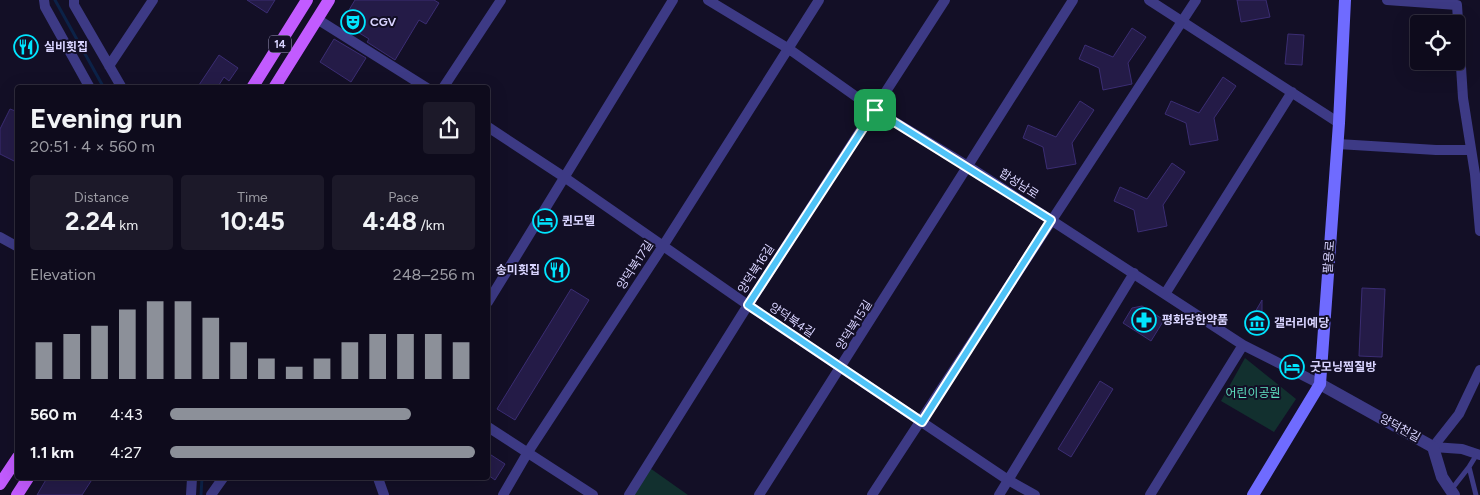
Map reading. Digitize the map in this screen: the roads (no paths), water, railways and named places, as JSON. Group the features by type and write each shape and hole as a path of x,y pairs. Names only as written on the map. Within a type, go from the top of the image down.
{"main road":[{"name":"14","path":"254,85 307,0"},
{"name":"14","path":"276,85 329,0"},
{"name":"팔용로","path":"1253,495 1320,384 1338,144 1345,0"},
{"path":"0,484 15,462"},
{"path":"16,495 27,480"}],"street":[{"path":"44,0 45,7 88,85"},
{"path":"74,0 74,5 120,85"},
{"path":"109,66 152,0"},
{"path":"445,85 501,0"},
{"path":"490,299 673,0"},
{"name":"합성남로","path":"708,0 789,49 875,110 968,166 1243,345 1320,384"},
{"name":"양덕북17길","path":"503,495 528,452 663,246 819,0"},
{"name":"양덕북16길","path":"629,495 748,305 945,0"},
{"name":"양덕북15길","path":"759,495 1073,0"},
{"path":"1149,0 1339,123"},
{"path":"872,495 922,422 1051,220 1196,0"},
{"path":"1388,0 1457,2 1463,98 1480,231"},
{"path":"317,19 422,85"},
{"path":"1165,294 1292,92"},
{"name":"양덕북4길","path":"490,128 564,177 841,368 1008,480 1035,495"},
{"path":"1338,144 1436,150 1471,150"},
{"path":"1,240 15,246"},
{"path":"999,495 1134,273"},
{"path":"1150,495 1243,345"},
{"path":"1433,447 1459,414 1480,373"},
{"name":"양덕천길","path":"1320,384 1433,447 1442,477 1452,492"},
{"path":"490,428 593,495"},
{"path":"1433,447 1462,449 1479,454"},
{"path":"191,495 192,480"},
{"path":"380,480 384,495"}],"lane":[{"path":"1452,492 1479,454"},
{"path":"1469,466 1476,495"}],"waterway":[{"path":"55,0 102,85"},
{"path":"201,495 202,480"}],"place":[{"name":"CGV","path":"353,22"},
{"name":"실비횟집","path":"26,47"},
{"name":"퀸모텔","path":"545,221"},
{"name":"송미횟집","path":"557,270"},
{"name":"평화당한약품","path":"1144,320"},
{"name":"갤러리예당","path":"1257,323"},
{"name":"굿모닝찜질방","path":"1292,367"}],"park label":[{"name":"어린이공원","path":"1253,393"}]}
